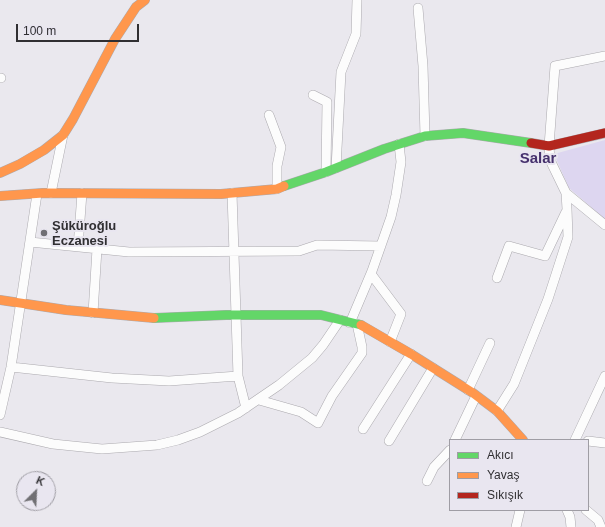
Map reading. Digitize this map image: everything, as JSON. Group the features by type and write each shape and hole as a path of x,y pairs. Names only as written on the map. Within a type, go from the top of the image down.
{"street":[{"path":"51,193 64,135 115,39 136,7 145,0"},
{"path":"336,168 341,72 356,34 357,0"},
{"path":"418,8 423,66 425,136"},
{"path":"497,411 514,384 548,299 568,237 568,209 566,193 550,160 549,146 555,66 605,56"},
{"path":"313,95 327,102 326,172"},
{"path":"269,115 281,147 277,166 277,188"},
{"path":"0,196 51,193 232,193 277,188 425,136 463,133 549,146 605,133"},
{"path":"0,173 20,164 44,150 64,135"},
{"path":"259,400 301,412 318,423 332,396 362,353 362,347 353,323 391,217 401,162 399,144"},
{"path":"78,247 82,193"},
{"path":"232,193 238,376 246,408"},
{"path":"566,193 605,225"},
{"path":"0,415 11,367 22,303 37,194"},
{"path":"497,278 509,246 545,256 568,209"},
{"path":"30,242 128,252 299,251 317,245 381,246"},
{"path":"93,313 97,249"},
{"path":"371,274 401,314 390,342"},
{"path":"0,300 66,310 160,319 237,315 321,315 353,323 411,354 468,390 497,411 522,439"},
{"path":"0,432 53,444 102,449 157,445 178,440 200,432 259,400 312,358 323,346 340,320"},
{"path":"468,390 490,343"},
{"path":"363,429 411,354"},
{"path":"11,367 112,378 168,381 238,376"},
{"path":"390,441 434,368"},
{"path":"578,439 600,397 605,376"},
{"path":"455,439 476,396"},
{"path":"589,441 605,443"},
{"path":"427,481 434,468 449,451"},
{"path":"516,527 520,511"},
{"path":"567,511 570,517 571,527"},
{"path":"587,511 598,520 601,527"}],"shaded area":[{"path":"605,140 605,219 569,188 554,154"}],"traffic: fast":[{"path":"284,186 326,172 384,149 425,136 463,133 531,143"},
{"path":"154,318 226,315 321,315 361,325"}],"traffic: slow":[{"path":"0,173 20,164 44,150 63,135 115,39 136,7 145,0"},
{"path":"0,196 43,193 221,194 277,189 284,186"},
{"path":"0,300 66,310 154,318"},
{"path":"361,325 473,393 497,411 522,439"}],"traffic: jam":[{"path":"531,143 549,146 605,133"}],"place":[{"name":"Şüküroğlu Eczanesi","path":"44,233"}],"district":[{"name":"Salar","path":"538,159"}]}
